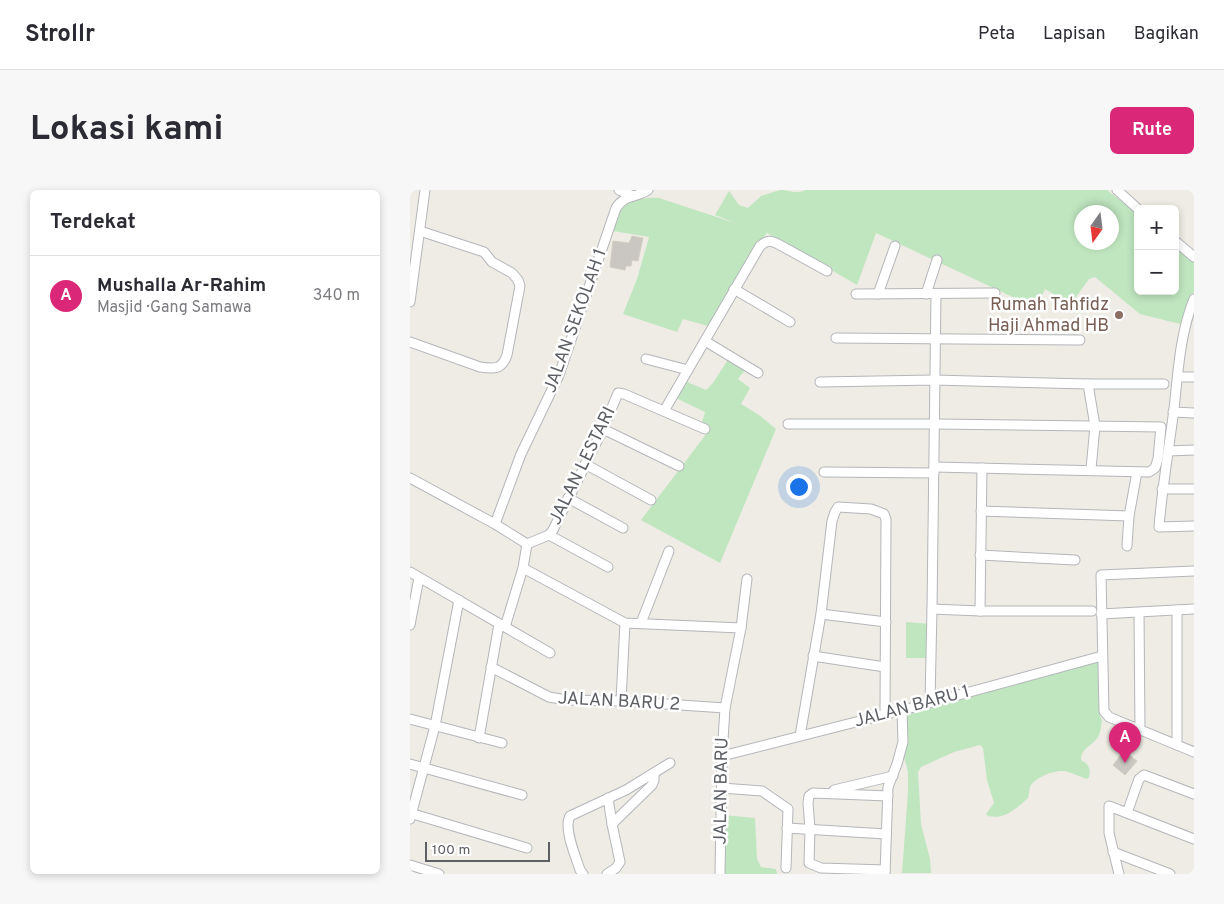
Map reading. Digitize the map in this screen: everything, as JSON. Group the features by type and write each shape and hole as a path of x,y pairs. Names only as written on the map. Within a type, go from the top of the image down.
{"street":[{"path":"410,302 414,244 420,231 425,190"},
{"path":"619,190 630,195 648,190"},
{"path":"1117,190 1134,205"},
{"name":"JALAN SEKOLAH 1","path":"496,524 521,454 559,375 616,208 630,195"},
{"path":"410,342 480,367 492,369 500,367 507,356 520,286 512,273 492,262 484,252 420,231"},
{"path":"705,430 664,411 760,246 771,240 826,271"},
{"path":"1179,244 1194,257"},
{"path":"878,294 896,246"},
{"path":"926,294 937,260"},
{"path":"734,289 790,322"},
{"path":"856,294 995,293"},
{"path":"930,702 936,294"},
{"path":"1194,299 1183,338 1162,489 1159,527 1194,526"},
{"path":"836,338 1080,340"},
{"path":"1183,338 1194,338"},
{"path":"705,341 758,373"},
{"path":"646,359 688,370"},
{"path":"1178,377 1194,377"},
{"path":"820,382 934,380 1164,384"},
{"path":"1088,384 1095,426 1091,470"},
{"name":"JALAN LESTARI","path":"527,544 549,535 553,530 603,429 619,392 664,411"},
{"path":"1173,412 1194,413"},
{"path":"788,424 1161,426 1158,458 1155,468 1149,472 982,468 824,472"},
{"path":"603,429 679,466"},
{"path":"1168,451 1194,450"},
{"path":"586,464 651,500"},
{"path":"980,611 982,468"},
{"path":"1127,546 1129,516 1137,472"},
{"path":"410,478 496,524 527,544 523,568 502,625 491,667 479,738"},
{"path":"1162,489 1194,489"},
{"path":"568,498 623,528"},
{"path":"800,736 834,512 838,507 871,509 884,514 886,519 885,714"},
{"path":"981,511 1129,516"},
{"path":"549,535 608,567"},
{"path":"641,623 669,551"},
{"path":"980,555 1075,560"},
{"path":"523,568 625,623 741,628"},
{"path":"1194,571 1101,575 1104,711 1109,717 1194,752"},
{"path":"410,572 550,653"},
{"path":"410,625 419,578"},
{"name":"JALAN BARU","path":"720,874 722,756 725,708 741,628 748,578"},
{"path":"459,600 435,726 425,768 410,815 526,848"},
{"path":"932,609 1092,611"},
{"path":"1102,614 1194,609"},
{"path":"1176,610 1177,745"},
{"path":"1139,613 1140,730"},
{"path":"820,614 886,622"},
{"path":"621,701 625,623"},
{"path":"813,656 885,667"},
{"name":"JALAN BARU 1","path":"722,756 1102,656"},
{"name":"JALAN BARU 2","path":"491,667 549,697 584,701 621,701 725,708"},
{"path":"892,776 813,793 809,796 809,863 821,868 885,872 888,787 892,776 903,742 902,710"},
{"path":"410,719 502,743"},
{"path":"583,874 580,870 569,833 567,821 570,816 626,790 670,763"},
{"path":"410,764 522,795"},
{"path":"612,824 652,785 654,773"},
{"path":"1127,813 1139,779 1144,775 1194,794"},
{"path":"722,788 762,791 788,809 786,868"},
{"path":"824,792 888,796"},
{"path":"607,874 616,868 620,862 608,798"},
{"path":"1119,874 1109,833 1109,806 1194,839"},
{"path":"787,828 886,834"},
{"path":"1113,852 1170,874"},
{"path":"410,865 439,874"}],"green space":[{"path":"780,190 795,192 806,190 1107,190 1134,211 1134,295 1179,295 1179,250 1194,262 1194,291 1183,322 1180,324 1140,314 1095,277 1089,279 1071,304 1045,289 1036,308 876,233 857,285 767,233 745,263 708,326 683,319 677,332 623,314 637,279 649,237 613,231 616,215 624,205 635,200 659,198 738,224 715,215 729,191 739,205 748,208 761,196"},
{"path":"729,358 745,370 738,379 750,388 741,404 759,415 776,429 720,563 641,520 710,429 702,423 705,412 676,398 685,381 706,390 713,383"},
{"path":"906,622 931,624 931,658 906,658"},
{"path":"1098,660 1101,728 1096,740 1083,752 1081,760 1089,767 1089,777 1087,779 1064,771 1045,775 1032,783 1028,798 1019,806 1005,815 994,817 986,814 994,803 987,780 983,748 980,745 954,752 921,767 918,772 921,824 930,859 931,873 902,873 908,792 908,772 903,753 905,712"},
{"path":"724,815 755,818 757,859 761,867 776,869 777,874 723,874"}],"building":[{"path":"632,236 643,238 638,261 632,260 631,266 626,266 625,270 610,267 613,241 629,243"},
{"path":"1124,751 1137,761 1125,775 1113,765"}],"place":[{"name":"Rumah Tahfidz Haji Ahmad HB","path":"1119,315"},
{"name":"Mushalla Ar-Rahim","path":"1125,763"}]}
